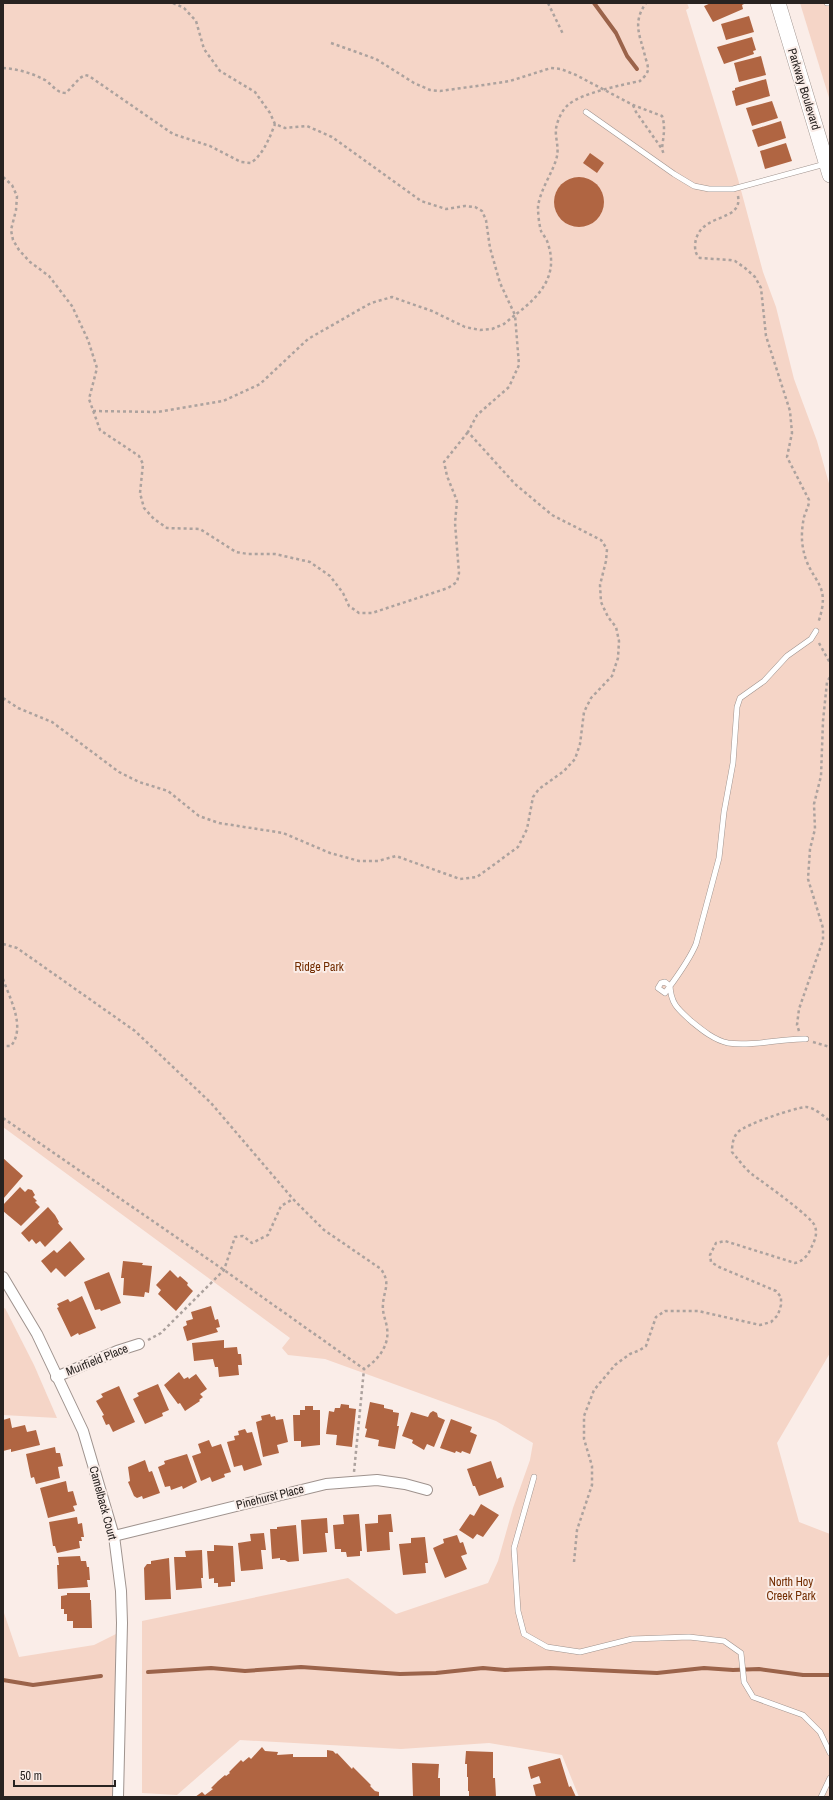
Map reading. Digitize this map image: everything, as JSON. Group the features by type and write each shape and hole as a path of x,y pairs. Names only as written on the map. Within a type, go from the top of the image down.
{"street":[{"name":"Parkway Boulevard","path":"778,3 828,169"},
{"name":"Camelback Court","path":"3,1277 37,1334 56,1377 83,1431 114,1536 122,1623 118,1797"},
{"name":"Muirfield Place","path":"56,1377 117,1351 139,1344"},
{"name":"Pinehurst Place","path":"114,1536 326,1484 377,1480 405,1484 427,1490"}],"lane":[{"path":"586,112 674,174 694,186 710,189 733,189 828,169"},
{"path":"665,993 692,953 696,944 718,864 733,763 737,707 740,698 764,681 787,656 811,639 816,632"},
{"path":"671,999 670,986 665,982 661,983 658,988 671,999 684,1015 709,1035 728,1043 758,1043 791,1039 806,1039"},
{"path":"534,1477 514,1548 518,1611 524,1634 547,1647 580,1652 632,1639 689,1637 724,1641 741,1653 744,1679 753,1697 803,1715 820,1732 830,1753"},
{"path":"821,1797 830,1778"}],"path":[{"path":"3,177 12,185 17,196 16,210 11,230 13,240 19,250 30,262 49,276 72,306 88,340 97,368 89,400 100,430 139,456 143,464 140,493 144,508 154,519 167,528 200,529 236,552 248,554 275,554 310,562 330,576 343,593 349,606 358,613 372,613 448,588 457,582 460,573 455,523 457,501 446,476 444,462 468,432 477,415 509,386 519,365 515,315 500,284 490,248 486,220 482,211 476,207 465,206 446,209 421,201 332,137 307,126 285,128 275,124 270,113 255,92 220,71 204,49 196,21 184,8 173,3"},
{"path":"548,3 563,34"},
{"path":"93,411 157,412 223,401 260,384 308,339 371,303 392,297 432,311 466,327 480,330 492,329 504,324 533,301 546,284 551,266 548,243 541,231 538,214 539,205 547,179 557,157 556,129 562,113 569,104 585,96 640,81 646,76 648,68 639,38 637,24 642,9 646,3"},
{"path":"331,43 376,59 414,83 430,90 440,91 484,86 515,79 551,68 566,70 633,105 662,116 664,135 662,149 636,112 633,105"},
{"path":"3,68 18,69 45,80 60,93 66,93 80,78 85,75 89,76 173,134 210,146 241,162 251,163 260,156 275,124"},
{"path":"733,189 738,195 737,206 733,212 704,224 695,240 695,250 700,258 735,261 755,277 761,288 766,336 790,410 792,433 787,457 809,500 809,506 804,516 802,532 803,548 806,560 823,586 827,596 824,613 818,622 816,632 820,648 830,664"},
{"path":"3,698 18,708 52,722 119,772 140,782 168,791 199,816 219,823 283,834 330,853 359,861 378,861 396,856 460,879 477,877 518,847 527,829 533,797 539,788 564,771 575,759 580,744 584,712 590,698 612,676 618,658 619,641 616,627 608,617 601,602 600,585 606,561 607,549 601,540 552,515 515,484 468,432"},
{"path":"830,677 827,682 823,721 821,776 814,804 815,829 808,864 808,879 823,928 823,940 799,1009 797,1025 800,1034 806,1039 830,1047"},
{"path":"3,944 17,948 135,1031 211,1103 293,1199 324,1230 381,1269 386,1276 387,1283 383,1302 383,1316 387,1329 385,1344 379,1357 374,1363 364,1369"},
{"path":"3,979 18,1027 16,1040 14,1043 11,1046 3,1046"},
{"path":"574,1562 578,1530 592,1485 592,1466 584,1439 584,1416 594,1390 615,1364 646,1346 656,1317 665,1311 698,1311 760,1325 771,1322 778,1316 782,1305 781,1297 776,1291 711,1262 710,1255 716,1243 725,1241 795,1263 799,1262 809,1253 814,1242 817,1233 815,1224 786,1199 752,1174 732,1152 732,1144 737,1133 768,1118 807,1107 830,1121"},
{"path":"3,1118 224,1270 364,1369"},
{"path":"139,1344 161,1333 224,1270 235,1237 243,1236 252,1244 268,1235 281,1206 293,1199"},
{"path":"353,1482 364,1369"}],"green space":[{"name":"Ridge Park","path":"3,3 687,3 689,8 686,10 738,179 763,272 776,307 794,379 817,441 830,487 830,1353 777,1443 799,1522 830,1534 830,1797 579,1797 562,1755 489,1743 401,1749 240,1740 177,1795 142,1793 142,1621 348,1578 396,1614 488,1583 498,1561 513,1508 530,1460 533,1443 496,1421 325,1359 288,1355 282,1348 290,1338 3,1127"},
{"path":"800,3 830,3 830,101"},
{"path":"5,1308 34,1365 57,1418 3,1415 3,1309"},
{"path":"3,1610 19,1657 94,1645 116,1634 113,1797 3,1797"}],"building":[{"path":"711,3 744,4 742,5 743,9 713,22 704,6"},
{"path":"749,16 754,32 726,40 721,24"},
{"path":"752,37 756,50 753,51 754,54 724,64 717,47"},
{"path":"761,56 766,75 739,82 734,63"},
{"path":"766,79 770,96 736,106 732,91 735,90 735,88"},
{"path":"772,101 778,118 752,126 746,108"},
{"path":"781,121 786,138 758,147 752,130"},
{"path":"786,143 792,161 765,169 760,151"},
{"path":"590,153 604,163 597,173 583,163"},
{"path":"579,177 589,179 597,184 602,192 604,202 602,212 597,220 589,225 579,227 569,225 561,220 556,212 554,202 556,192 561,184 569,179"},
{"path":"3,1158 23,1176 3,1199"},
{"path":"20,1187 25,1192 28,1189 32,1190 35,1195 33,1197 37,1201 35,1202 40,1207 21,1226 3,1211 3,1205"},
{"path":"48,1207 55,1215 59,1222 58,1223 63,1229 45,1247 40,1241 36,1244 32,1239 29,1242 21,1233"},
{"path":"70,1241 85,1259 65,1277 56,1268 51,1273 41,1261 54,1250 57,1253"},
{"path":"123,1261 143,1263 142,1265 152,1266 149,1293 145,1292 144,1297 123,1295 124,1278 121,1278"},
{"path":"170,1270 178,1278 180,1276 188,1283 187,1285 193,1291 176,1311 158,1294 161,1290 156,1285"},
{"path":"109,1272 121,1303 101,1311 100,1309 95,1310 84,1282"},
{"path":"82,1296 96,1328 79,1335 78,1333 71,1337 57,1308 59,1307 57,1304 68,1299 70,1302"},
{"path":"211,1306 215,1320 218,1319 220,1327 216,1328 218,1332 187,1341 183,1327 187,1325 186,1321 193,1319 191,1312"},
{"path":"224,1340 224,1348 237,1347 238,1354 241,1354 242,1365 238,1365 239,1375 219,1377 218,1367 215,1367 213,1359 194,1361 192,1343"},
{"path":"179,1372 184,1379 188,1377 189,1379 196,1374 207,1389 200,1394 203,1397 199,1400 200,1401 185,1411 164,1385"},
{"path":"158,1384 169,1410 162,1413 163,1416 145,1424 133,1399 139,1396 137,1393"},
{"path":"119,1386 135,1422 113,1432 109,1424 106,1425 102,1416 104,1415 96,1401 103,1397 101,1394"},
{"path":"370,1402 384,1405 384,1408 399,1413 397,1426 399,1426 395,1449 378,1446 379,1440 365,1437 367,1429 365,1428"},
{"path":"341,1404 349,1405 349,1408 356,1409 352,1447 336,1445 337,1435 326,1434 329,1411 334,1412 335,1408 340,1408"},
{"path":"305,1406 313,1406 313,1410 320,1410 320,1445 301,1447 301,1441 294,1441 293,1415 300,1415 300,1410 305,1410"},
{"path":"433,1411 437,1413 438,1417 445,1420 434,1447 427,1444 424,1450 412,1443 413,1440 402,1436 411,1412 428,1417"},
{"path":"270,1414 271,1417 275,1416 276,1420 283,1419 288,1442 277,1445 279,1453 263,1457 256,1422 262,1420 261,1416"},
{"path":"10,1418 12,1428 25,1425 27,1432 36,1430 40,1445 11,1452 11,1449 3,1451 3,1420"},
{"path":"451,1419 472,1427 470,1432 477,1435 470,1454 462,1451 461,1453 456,1451 455,1453 440,1448"},
{"path":"245,1429 247,1433 252,1432 262,1465 244,1471 242,1465 234,1467 227,1442 235,1440 234,1436 239,1435 238,1431"},
{"path":"209,1440 212,1447 221,1444 231,1472 224,1474 225,1477 212,1482 210,1477 201,1481 192,1456 201,1453 198,1444"},
{"path":"55,1447 56,1453 60,1453 63,1466 58,1467 60,1478 36,1484 34,1477 31,1478 26,1454"},
{"path":"187,1454 197,1482 183,1489 182,1486 171,1490 170,1486 165,1487 158,1467 165,1464 164,1461"},
{"path":"145,1460 149,1472 152,1471 160,1493 143,1499 142,1496 137,1498 134,1496 128,1482 130,1481 128,1467"},
{"path":"491,1461 497,1479 501,1477 504,1487 479,1496 475,1486 473,1486 467,1469"},
{"path":"66,1481 68,1492 73,1491 77,1505 73,1506 75,1511 48,1518 40,1488"},
{"path":"481,1504 499,1515 483,1537 477,1534 473,1539 459,1530 470,1514 474,1516"},
{"path":"359,1514 362,1551 360,1551 360,1556 347,1557 346,1552 341,1552 341,1549 335,1549 333,1525 344,1524 343,1515"},
{"path":"391,1514 393,1532 389,1532 390,1550 367,1552 365,1524 378,1523 378,1515"},
{"path":"77,1517 78,1524 82,1523 84,1537 81,1537 82,1541 79,1541 80,1548 57,1553 55,1546 53,1546 49,1522"},
{"path":"327,1518 328,1533 325,1533 327,1552 303,1554 301,1520"},
{"path":"296,1525 299,1561 288,1562 285,1560 280,1560 280,1558 272,1559 270,1529"},
{"path":"264,1533 266,1550 261,1550 263,1569 241,1571 238,1543 251,1541 250,1534"},
{"path":"457,1535 460,1543 463,1542 467,1554 461,1556 467,1569 445,1578 433,1548 444,1543 443,1539"},
{"path":"425,1537 428,1563 425,1563 426,1573 403,1575 399,1544 411,1543 411,1538"},
{"path":"214,1545 233,1546 235,1582 231,1582 231,1586 218,1587 218,1583 214,1583 214,1578 209,1579 207,1551 214,1551"},
{"path":"202,1550 202,1588 176,1590 174,1557 186,1557 185,1551"},
{"path":"80,1556 81,1561 86,1561 87,1567 89,1567 90,1580 87,1580 88,1587 58,1589 58,1557"},
{"path":"169,1558 171,1599 145,1600 144,1568 147,1564 151,1564 151,1561"},
{"path":"67,1593 90,1593 92,1628 73,1628 73,1621 67,1621 67,1614 64,1614 64,1609 61,1609 61,1596 67,1595"},
{"path":"262,1747 265,1751 278,1752 277,1755 293,1754 293,1757 327,1757 327,1750 333,1751 336,1754 337,1753 352,1769 353,1767 375,1791 379,1792 379,1797 195,1797 202,1792 205,1795 213,1789 211,1788 218,1781 230,1773 229,1772 241,1760 243,1762 249,1757 251,1759"},
{"path":"466,1751 493,1752 493,1778 495,1778 496,1797 469,1797 467,1764 465,1764"},
{"path":"560,1758 569,1787 571,1786 576,1797 536,1797 533,1785 541,1783 539,1776 531,1779 528,1767"},
{"path":"412,1763 439,1764 438,1778 440,1778 440,1797 413,1797"}],"waterway":[{"path":"594,3 616,33 627,56 637,69"},
{"path":"148,1672 211,1668 245,1671 301,1667 400,1674 436,1673 483,1668 505,1670 550,1668 657,1673 704,1668 733,1670 759,1669 803,1675 830,1675"},
{"path":"3,1680 33,1685 101,1676"}],"park label":[{"name":"North Hoy Creek Park","path":"791,1589"}]}
